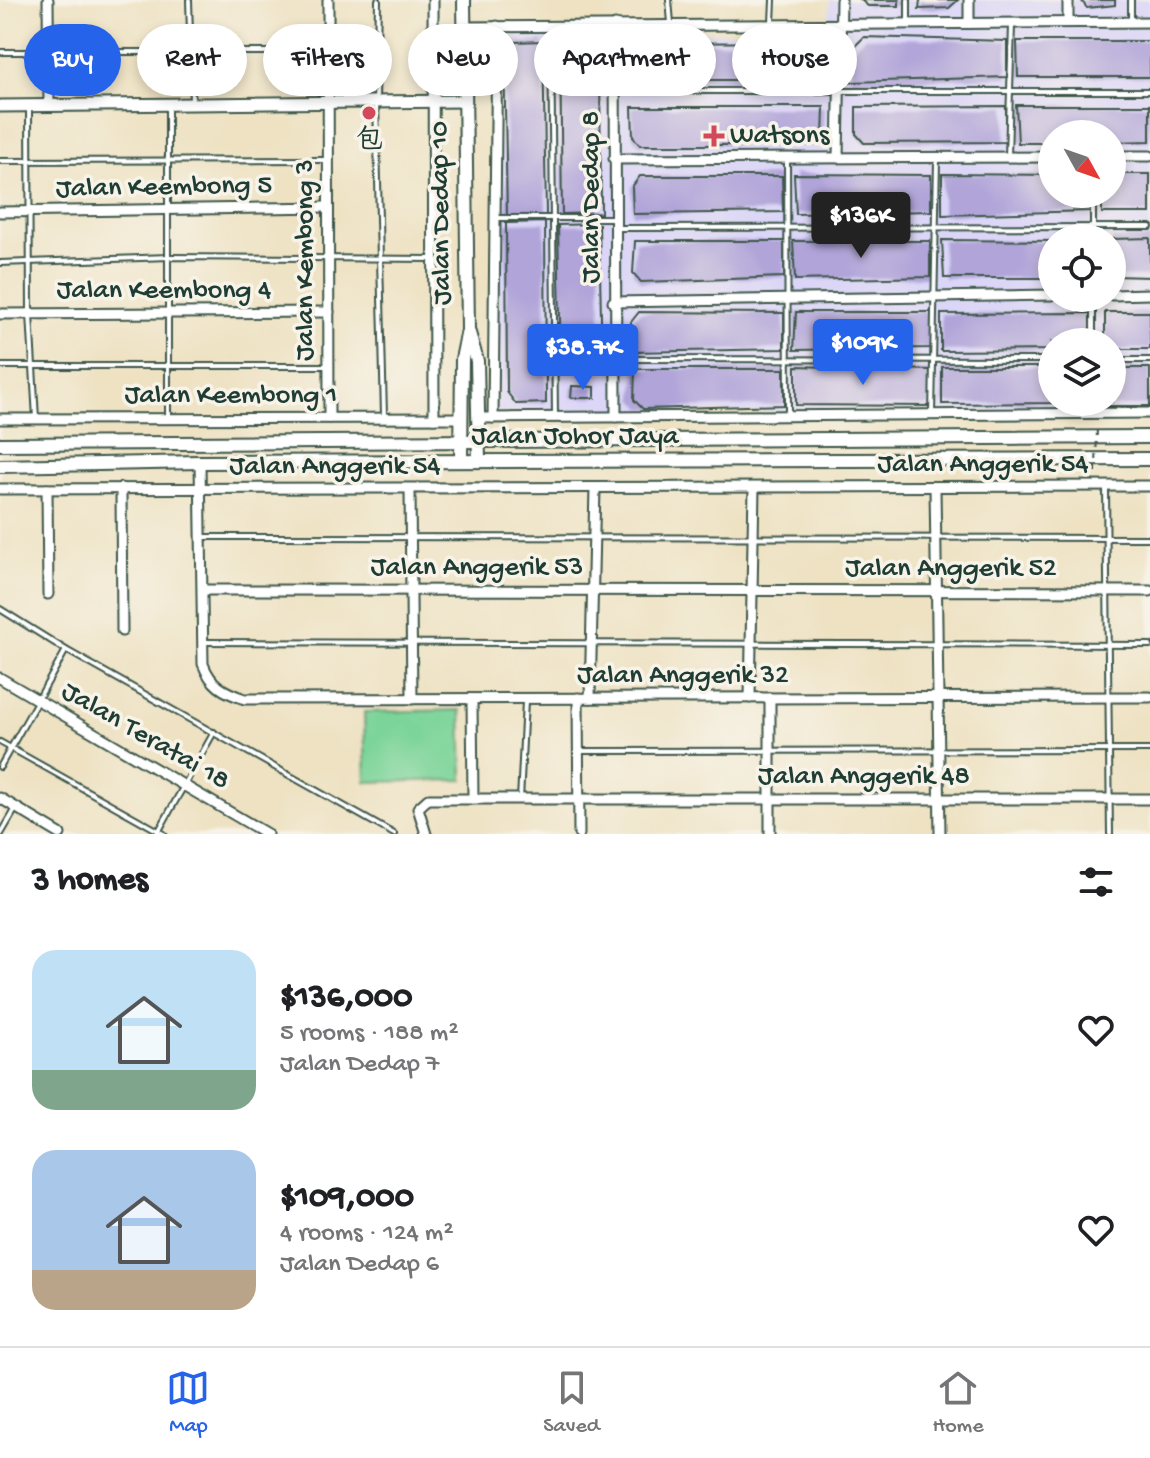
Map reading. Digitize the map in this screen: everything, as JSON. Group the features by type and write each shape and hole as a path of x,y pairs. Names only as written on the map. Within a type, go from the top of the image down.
{"main road":[{"name":"Jalan Dedap 10","path":"464,0 465,24"},
{"name":"Jalan Dedap 10","path":"461,461 462,359 468,330 464,96"},
{"name":"Jalan Dedap 10","path":"468,330 477,361 479,461"},
{"name":"Jalan Johor Jaya","path":"0,444 1150,437"},
{"name":"Jalan Johor Jaya","path":"0,466 200,462 1150,459"}],"street":[{"path":"48,0 48,24"},
{"name":"Jalan Kembong 3","path":"328,0 328,24"},
{"path":"433,0 434,418"},
{"path":"841,0 841,24 1150,22"},
{"path":"969,0 969,23"},
{"path":"1068,0 1068,22"},
{"path":"49,96 49,105"},
{"name":"Jalan Kembong 3","path":"328,96 331,257 329,418"},
{"path":"493,418 496,96"},
{"name":"Jalan Dedap 8","path":"614,96 616,417"},
{"path":"838,158 839,96"},
{"path":"0,106 464,101"},
{"path":"1126,156 1150,156"},
{"path":"614,159 1038,157"},
{"name":"Jalan Keembong 5","path":"0,212 328,207"},
{"path":"1126,295 1150,294"},
{"path":"613,302 1038,295"},
{"name":"Jalan Keembong 4","path":"0,314 329,312"},
{"path":"1126,413 1150,413"},
{"path":"478,418 1038,414"},
{"name":"Jalan Keembong 1","path":"0,419 462,418"},
{"path":"200,462 202,642"},
{"name":"Jalan Anggerik 54","path":"0,489 1150,486"},
{"path":"935,487 940,834"},
{"path":"121,488 122,631"},
{"path":"590,698 595,488"},
{"path":"750,698 754,488"},
{"path":"47,489 48,594"},
{"path":"410,489 412,699"},
{"name":"Jalan Anggerik 53","path":"203,590 752,590"},
{"name":"Jalan Anggerik 52","path":"752,590 1150,591"},
{"name":"Jalan Anggerik 32","path":"202,642 203,664 209,678 219,689 245,699 1150,697"},
{"name":"Jalan Teratai 18","path":"0,678 267,834"},
{"path":"578,698 579,834"},
{"path":"770,698 770,834"},
{"path":"472,699 473,799"},
{"path":"0,798 60,834"},
{"name":"Jalan Anggerik 48","path":"426,834 418,808 424,800 1150,799"}],"lane":[{"path":"189,0 190,24"},
{"path":"378,0 376,102 384,418"},
{"path":"669,0 671,24"},
{"path":"771,24 773,0"},
{"path":"908,0 908,23"},
{"path":"1131,0 1131,22"},
{"path":"1008,157 1012,23"},
{"path":"0,52 24,52"},
{"path":"857,91 1150,91"},
{"path":"192,96 192,103"},
{"path":"552,96 556,418"},
{"path":"168,103 168,418"},
{"path":"29,105 30,314 36,419"},
{"path":"932,415 937,157"},
{"path":"787,158 788,416"},
{"path":"0,161 328,160"},
{"path":"494,218 787,228 1038,227"},
{"path":"1126,227 1150,227"},
{"path":"0,263 169,257 435,259"},
{"path":"555,370 615,364 788,359 1038,360"},
{"path":"1126,360 1150,360"},
{"path":"0,366 329,366"},
{"path":"1106,486 1110,834"},
{"path":"202,537 1150,538"},
{"path":"0,609 66,650 394,834"},
{"path":"202,642 1150,645"},
{"path":"0,767 66,650"},
{"path":"520,800 525,698"},
{"path":"0,742 160,833 214,732"},
{"path":"578,751 1150,750"},
{"path":"1,834 16,808"},
{"path":"380,834 385,827"}],"path":[{"path":"1096,472 1097,425"}],"shaded area":[{"path":"830,0 1150,0 1150,411 1126,411 1126,328 1038,328 1038,411 497,413 500,96 518,96 518,34 534,34 534,96 716,96 716,33 732,33 732,96 857,96 857,24 828,24"}],"green space":[{"path":"461,710 463,780 366,782 364,712"}],"building":[{"path":"861,0 899,0 899,6 868,6"},
{"path":"920,0 958,0 949,8 919,9"},
{"path":"1081,0 1115,0 1115,5 1087,8"},
{"path":"864,37 1007,41 1007,77 857,82 857,44"},
{"path":"534,41 534,96 544,96 546,215 507,216 505,96 518,96 518,42"},
{"path":"1017,41 1150,41 1150,77 1018,77"},
{"path":"732,42 732,80 716,80 716,43"},
{"path":"561,96 600,96 601,213 562,214"},
{"path":"1016,105 1150,105 1150,141 1126,142 1126,120 1038,120 1038,143 1018,143"},
{"path":"1006,106 1006,142 864,143 856,134 856,107"},
{"path":"632,107 824,107 823,138 814,145 640,145 633,137"},
{"path":"794,174 931,175 931,211 796,214"},
{"path":"942,174 1038,175 1038,208 1090,208 1090,211 942,215"},
{"path":"1126,174 1150,174 1150,213 1102,213 1102,208 1126,208"},
{"path":"640,176 782,176 783,212 633,214 632,187"},
{"path":"545,222 546,403 516,404 507,392 506,223"},
{"path":"599,224 602,365 561,366 558,225"},
{"path":"1150,238 1150,277 1126,276 1126,239"},
{"path":"942,240 1038,241 1038,278 944,278"},
{"path":"635,241 784,241 784,277 641,282 633,273"},
{"path":"793,241 930,241 930,277 795,280"},
{"path":"639,312 784,313 784,349 630,352 631,322"},
{"path":"796,312 931,312 931,348 794,350"},
{"path":"1105,312 1150,312 1150,349 1126,349 1126,328 1105,328"},
{"path":"1090,313 1090,328 1038,328 1038,350 941,351 941,314"},
{"path":"796,366 931,370 931,406 796,405"},
{"path":"942,367 1038,367 1038,403 942,404"},
{"path":"1126,368 1150,368 1150,406 1126,406"},
{"path":"635,369 784,369 784,405 643,409 634,400"},
{"path":"572,386 595,387 595,398 571,398"}],"place":[{"name":"包","path":"369,113"},
{"name":"Watsons","path":"714,136"}]}
